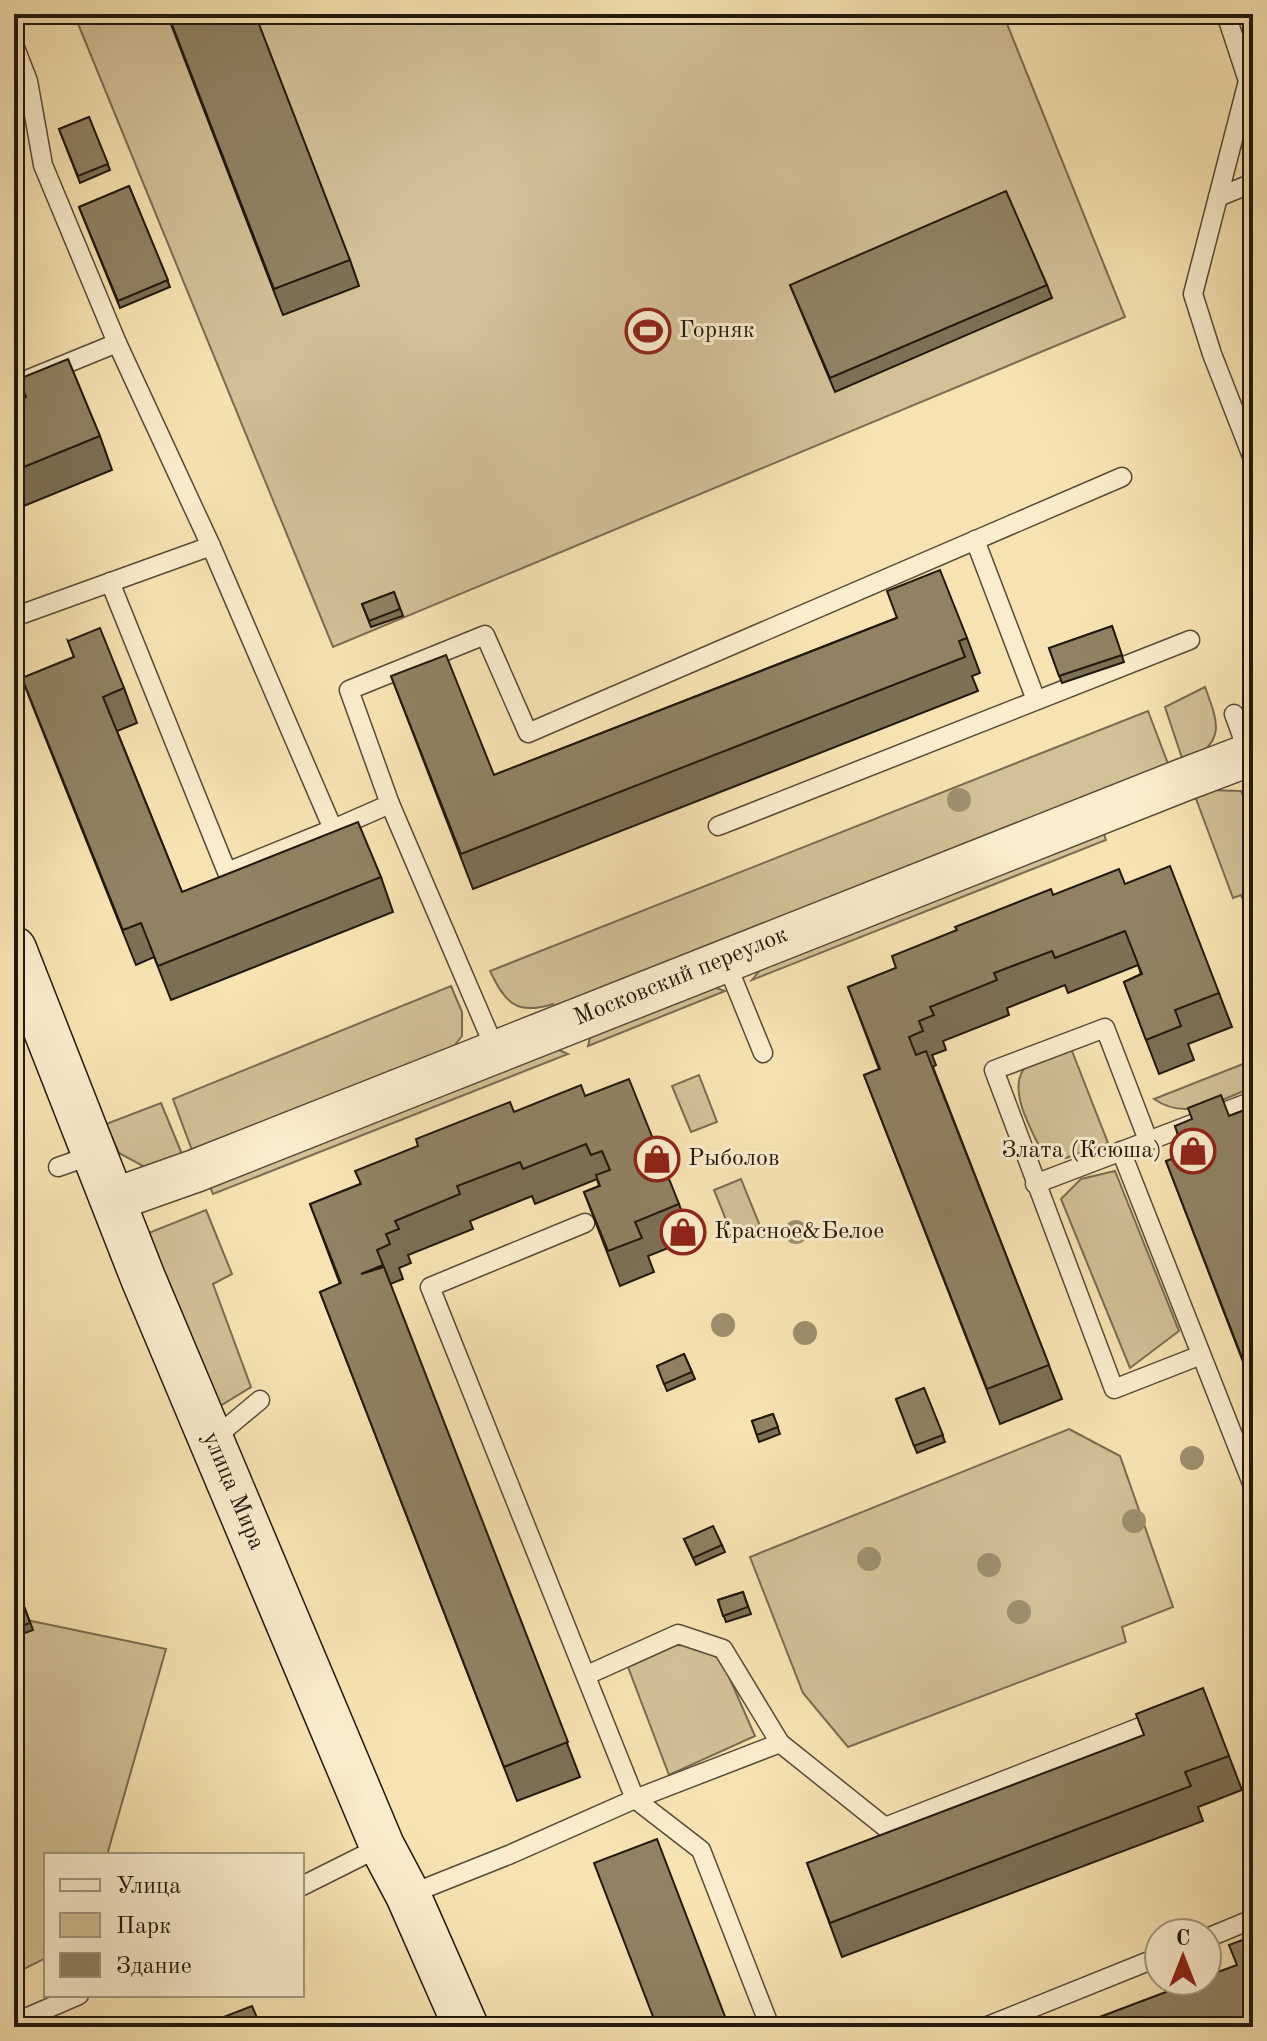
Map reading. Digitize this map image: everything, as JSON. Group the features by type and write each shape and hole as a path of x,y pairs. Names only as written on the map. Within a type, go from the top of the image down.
{"main road":[{"name":"улица Мира","path":"14,949 77,1160 113,1200 382,1846 408,1895 466,2027"}],"street":[{"name":"Московский переулок","path":"113,1200 1251,756"}],"lane":[{"path":"1226,14 1250,80 1193,294 1212,354 1253,459"},
{"path":"14,45 28,81 43,165 117,343 211,546 333,829"},
{"path":"1218,197 1253,183"},
{"path":"14,385 117,343"},
{"path":"496,1051 390,804 349,690 485,635 528,733 1122,477"},
{"path":"975,540 1036,700"},
{"path":"14,617 211,546"},
{"path":"110,582 227,872 390,804"},
{"path":"718,826 1190,640"},
{"path":"1234,714 1251,756"},
{"path":"725,960 763,1053"},
{"path":"1148,1140 1105,1028 994,1070 1114,1389 1201,1355"},
{"path":"1035,1184 1253,1101"},
{"path":"1121,1151 1253,1486"},
{"path":"585,1223 430,1287 635,1799 701,1850 770,2027"},
{"path":"212,1440 260,1400"},
{"path":"587,1675 678,1634 723,1649 780,1743 885,1827 1171,1715"},
{"path":"408,1895 635,1799 780,1743"},
{"path":"304,1885 382,1846"},
{"path":"1223,1931 1253,1919"},
{"path":"985,2027 1143,1963"},
{"path":"14,2023 74,1997"}],"green space":[{"name":"Горняк","path":"74,14 1003,14 1125,317 333,647"},
{"path":"1205,687 1214,713 1216,732 1207,748 1184,764 1165,707"},
{"path":"1148,711 1170,769 558,1011 553,1004 530,1008 513,1004 501,991 490,971"},
{"path":"1207,790 1241,791 1253,821 1253,925 1241,895 1233,898 1195,796"},
{"path":"1103,831 1106,840 752,980 764,965"},
{"path":"1253,925 1253,941 1249,943 1244,930"},
{"path":"708,985 725,991 588,1046 591,1033"},
{"path":"451,986 462,1012 462,1036 447,1055 193,1153 173,1099"},
{"path":"1070,1046 1108,1143 1066,1158 1045,1158 1019,1096 1021,1073 1029,1064"},
{"path":"554,1048 568,1054 213,1194 209,1184"},
{"path":"1253,1060 1253,1087 1216,1103 1179,1109 1154,1099"},
{"path":"699,1075 717,1122 691,1132 672,1086"},
{"path":"161,1103 184,1159 150,1170 119,1153 106,1124"},
{"path":"1115,1171 1179,1331 1130,1368 1061,1199 1081,1179"},
{"path":"741,1179 760,1226 733,1237 714,1190"},
{"path":"206,1210 232,1274 213,1284 251,1387 220,1406 146,1234"},
{"path":"1069,1429 1120,1456 1173,1607 1122,1627 1126,1642 848,1747 803,1693 750,1557"},
{"path":"17,1618 166,1649 108,1853 44,1853 44,1959 14,1974 14,1620"},
{"path":"677,1645 701,1646 722,1661 755,1736 669,1775 628,1667"}],"building":[{"path":"168,14 255,14 350,260 274,289"},
{"path":"1240,14 1253,14 1253,46"},
{"path":"89,117 108,164 78,176 59,129"},
{"path":"129,186 168,280 118,301 79,207"},
{"path":"1006,191 1047,285 830,378 790,285"},
{"path":"1253,200 1253,222 1245,203"},
{"path":"68,359 100,436 14,471 14,415 19,413 14,402 26,397 19,379"},
{"path":"940,570 967,638 959,641 965,657 461,854 391,676 446,655 494,775 897,618 887,591"},
{"path":"394,592 400,609 369,621 362,604"},
{"path":"1112,626 1122,655 1059,676 1049,648"},
{"path":"100,628 124,688 103,697 182,892 358,822 381,877 158,966 141,923 123,930 22,678 74,657 68,641"},
{"path":"1170,866 1219,993 1175,1010 1181,1026 1146,1040 1124,982 1142,974 1125,931 1055,958 1052,951 994,973 997,980 930,1007 934,1015 919,1021 923,1031 909,1037 916,1055 926,1051 1049,1365 987,1389 864,1075 880,1069 848,987 896,968 892,956 1051,889 1053,895 1119,869 1125,884"},
{"path":"629,1079 679,1204 635,1222 642,1238 608,1251 584,1192 600,1186 596,1175 610,1170 602,1151 591,1155 586,1144 523,1169 520,1162 457,1186 460,1194 395,1221 399,1229 386,1234 390,1244 377,1250 383,1265 361,1274 384,1267 568,1742 504,1767 320,1292 341,1283 310,1204 361,1184 355,1171 418,1146 416,1139 510,1102 514,1112 581,1085 585,1096"},
{"path":"1221,1095 1229,1116 1253,1107 1253,1386 1166,1161 1185,1154 1175,1126 1192,1119 1188,1108"},
{"path":"684,1354 692,1372 664,1384 657,1366"},
{"path":"924,1388 943,1435 914,1446 896,1399"},
{"path":"773,1414 778,1427 757,1435 752,1421"},
{"path":"713,1526 722,1545 693,1558 684,1539"},
{"path":"743,1592 748,1607 723,1616 718,1600"},
{"path":"22,1601 30,1623 14,1629 14,1603"},
{"path":"1203,1688 1229,1756 1185,1772 1191,1786 830,1923 807,1863 1144,1735 1136,1714"},
{"path":"657,1839 729,2027 657,2027 594,1863"},
{"path":"1253,1936 1253,2027 1073,2027 1153,1997 1223,1997 1223,1970 1237,1965 1229,1945"},
{"path":"252,2006 261,2027 198,2027"}],"place":[{"name":"Горняк","path":"648,331"},
{"name":"Злата (Ксюша)","path":"1193,1151"},
{"name":"Рыболов","path":"657,1159"},
{"name":"Красное&Белое","path":"683,1232"}]}
